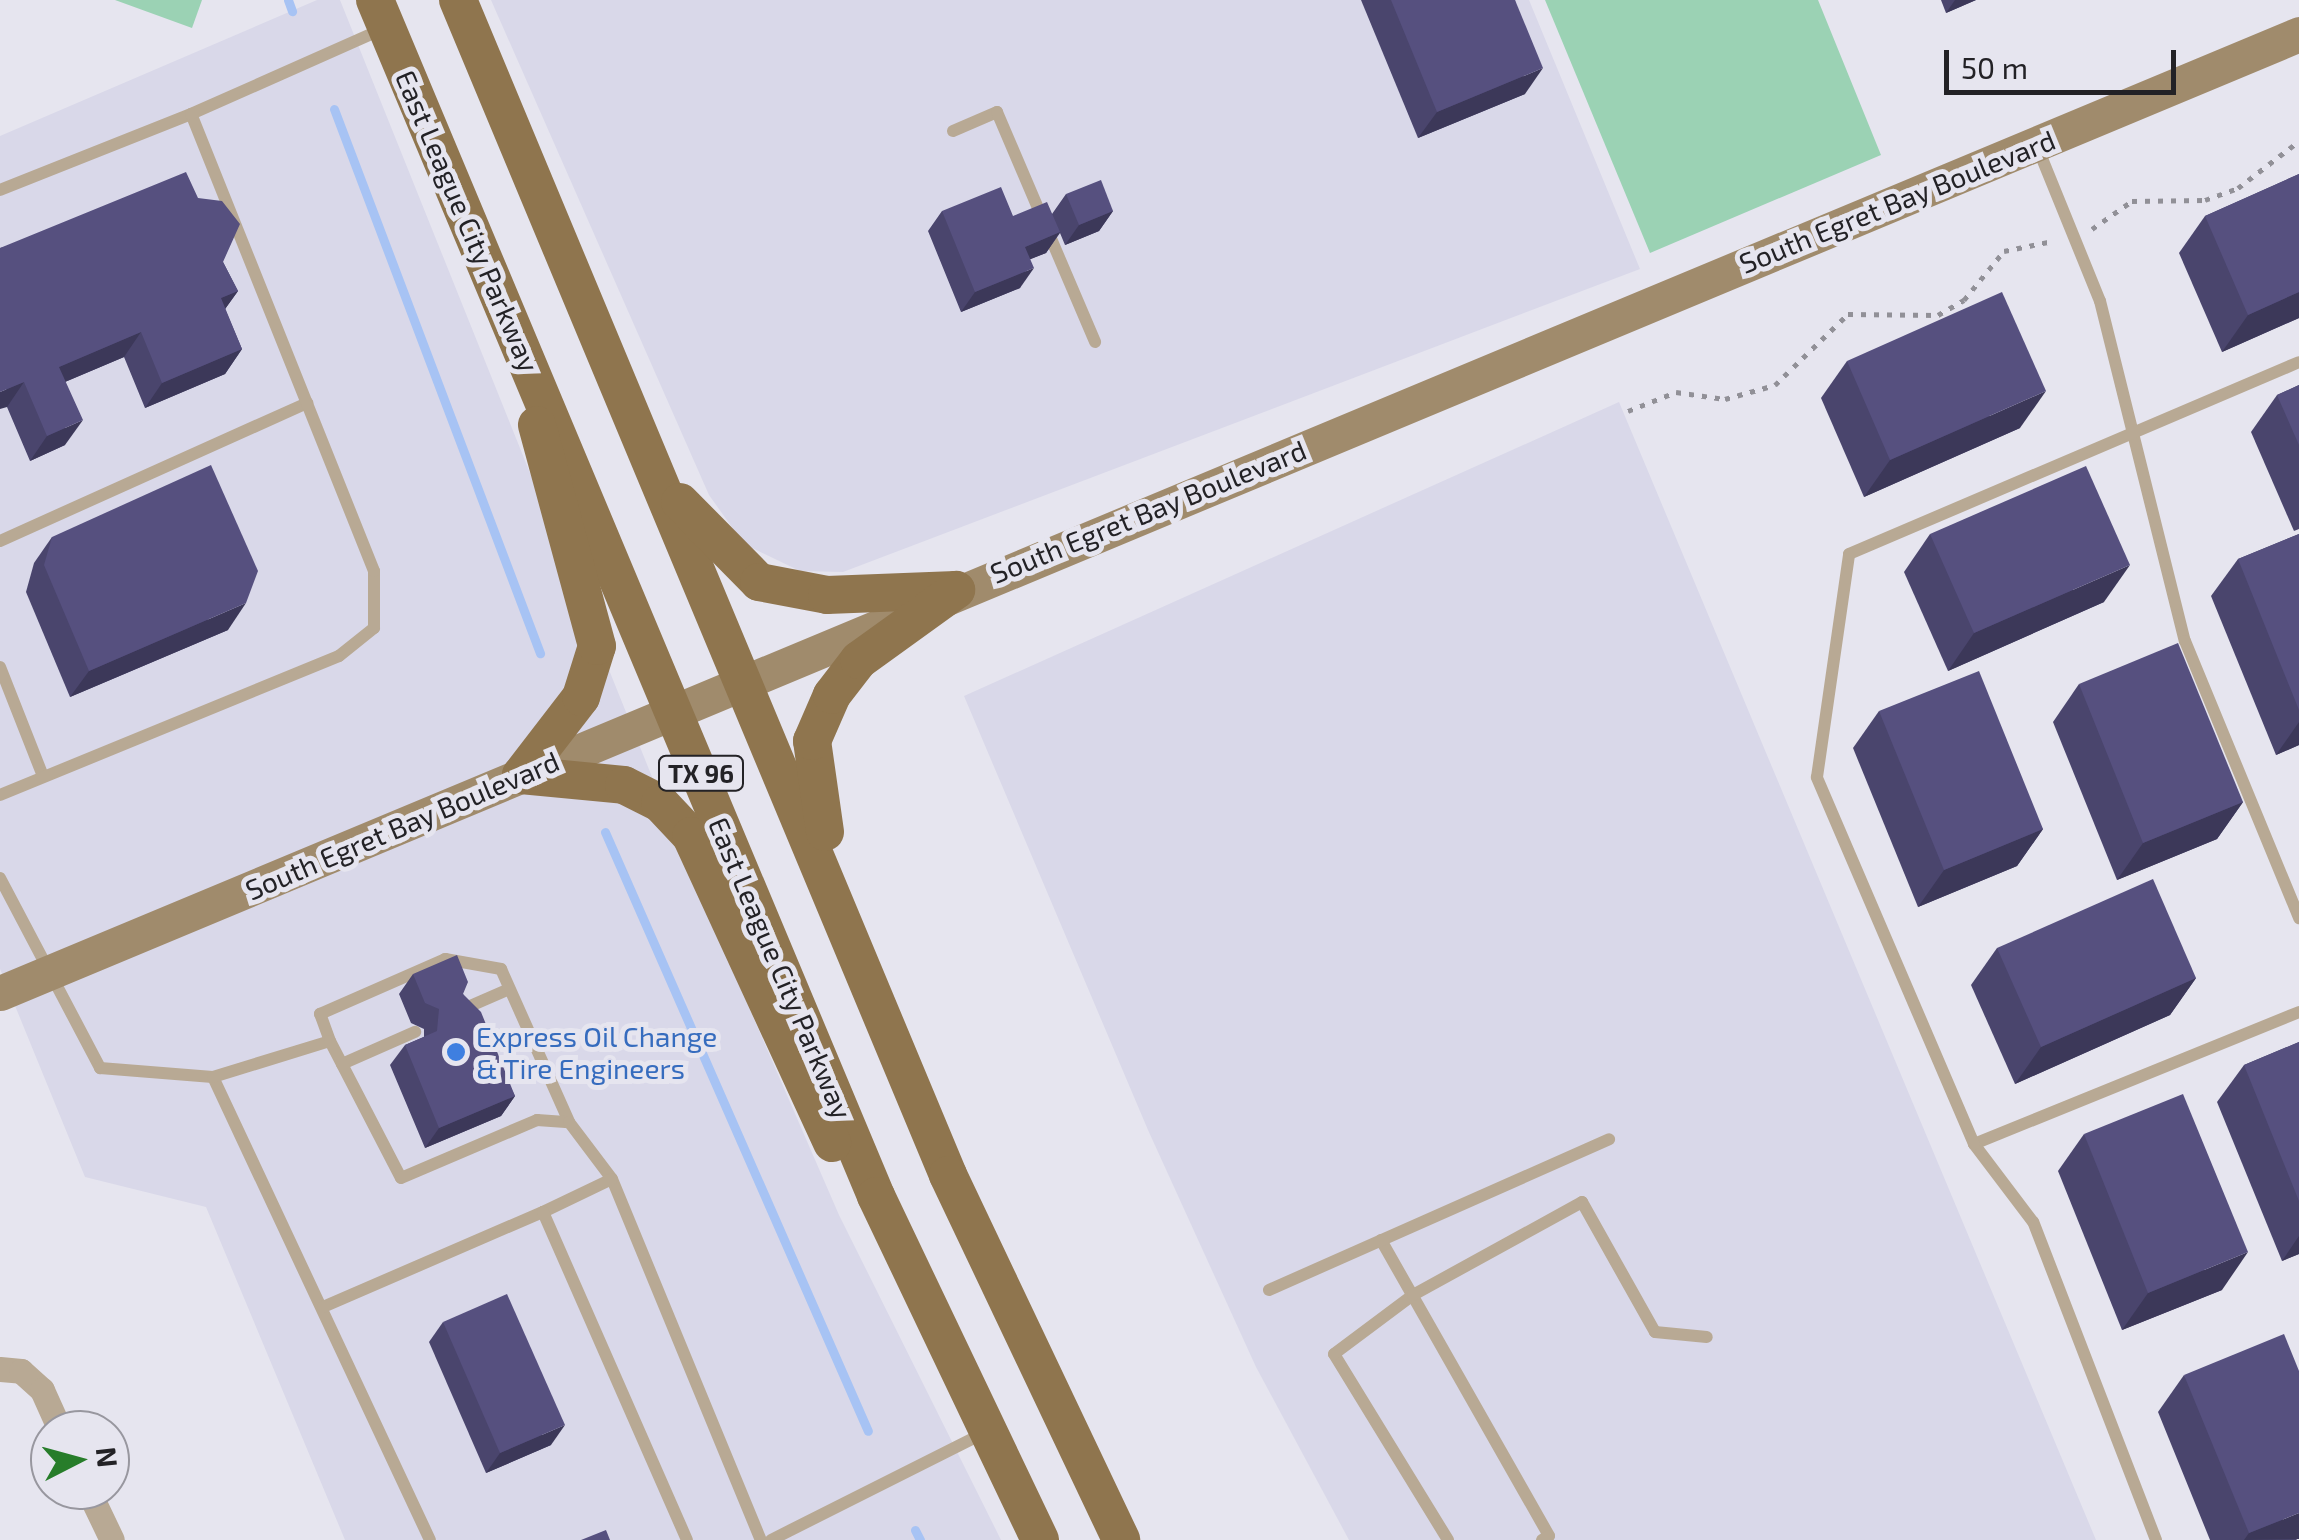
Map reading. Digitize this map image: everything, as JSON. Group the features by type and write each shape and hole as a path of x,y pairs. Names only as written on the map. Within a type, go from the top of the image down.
{"main road":[{"name":"TX 96","path":"458,0 848,937 1052,1408 1121,1540"},
{"name":"East League City Parkway","path":"381,14 676,707 876,1196 984,1433 1040,1540"},
{"name":"South Egret Bay Boulevard","path":"0,993 956,590 2299,34"},
{"path":"521,348 550,494 597,646 581,697 522,775"},
{"path":"656,474 734,566 759,582 827,595 956,590"},
{"path":"848,937 810,770 816,726 859,660 956,590"},
{"path":"522,775 624,784 660,802 691,836 823,1133 876,1196"}],"street":[{"path":"0,1369 22,1372 42,1390 51,1410"},
{"path":"98,1510 112,1540"}],"lane":[{"path":"0,190 192,114 381,14"},
{"path":"952,130 997,112 1095,342"},
{"path":"0,795 339,656 374,628 374,572 192,114"},
{"path":"2036,144 2100,300 2184,641 2299,918"},
{"path":"2156,1540 2033,1222 1974,1144 1817,777 1850,554 2299,362"},
{"path":"0,540 307,403"},
{"path":"0,667 43,776"},
{"path":"0,878 44,975 100,1068 213,1078 330,1041"},
{"path":"569,1122 538,1120 402,1178 330,1041 320,1014 445,958 501,969 569,1122 612,1179 761,1540"},
{"path":"458,1011 509,989"},
{"path":"1974,1144 2299,1012"},
{"path":"342,1064 414,1032"},
{"path":"213,1078 430,1540"},
{"path":"1268,1290 1609,1139"},
{"path":"322,1307 612,1179"},
{"path":"1448,1540 1334,1354 1413,1295 1582,1202 1655,1332 1707,1337"},
{"path":"543,1212 686,1540"},
{"path":"1381,1240 1549,1536 1542,1540"},
{"path":"771,1540 984,1433"}],"path":[{"path":"2089,230 2132,201 2204,200 2238,188 2299,142"},
{"path":"1628,411 1676,392 1724,399 1775,385 1848,314 1938,315 1964,300 2004,251 2055,240"}],"shaded area":[{"path":"317,0 340,0 689,869 839,1215 1001,1540 345,1540 206,1207 85,1177 0,969 0,136"},
{"path":"491,0 1529,0 1640,269 843,572 800,571 744,544 709,495"},
{"path":"1619,402 2096,1540 1349,1540 1256,1367 1148,1130 964,696"}],"green space":[{"path":"115,0 202,0 192,28"},
{"path":"1545,0 1818,0 1881,155 1650,253"}],"building":[{"path":"1391,0 1515,0 1543,68 1437,112"},
{"path":"186,172 198,198 222,201 240,224 223,262 238,291 221,298 242,349 162,383 141,332 59,367 83,420 47,436 24,382 0,392 0,248"},
{"path":"2299,174 2299,292 2248,315 2205,216"},
{"path":"1101,180 1113,211 1079,225 1066,194"},
{"path":"1001,187 1013,216 1047,202 1060,232 1025,247 1034,268 975,292 942,211"},
{"path":"2002,292 2046,391 1890,460 1847,361"},
{"path":"2299,385 2299,445 2277,395"},
{"path":"211,465 258,571 246,603 89,671 44,565 52,537"},
{"path":"2086,466 2130,565 1974,633 1930,534"},
{"path":"2299,534 2299,710 2238,559"},
{"path":"2178,643 2243,802 2143,843 2079,684"},
{"path":"1979,671 2043,829 1944,870 1879,711"},
{"path":"2153,879 2196,978 2041,1047 1997,948"},
{"path":"457,955 468,982 463,994 481,1012 515,1096 439,1128 405,1045 437,1031 439,1009 425,1003 413,974"},
{"path":"2299,1042 2299,1201 2244,1065"},
{"path":"2183,1094 2248,1252 2148,1293 2084,1134"},
{"path":"507,1294 565,1425 500,1453 443,1322"},
{"path":"2284,1334 2299,1371 2299,1513 2249,1533 2184,1375"},
{"path":"606,1530 610,1540 581,1540"}],"waterway":[{"path":"288,0 292,11"},
{"path":"334,109 540,653"},
{"path":"605,832 868,1431"},
{"path":"915,1530 920,1540"}],"place":[{"name":"Express Oil Change & Tire Engineers","path":"456,1052"}]}
